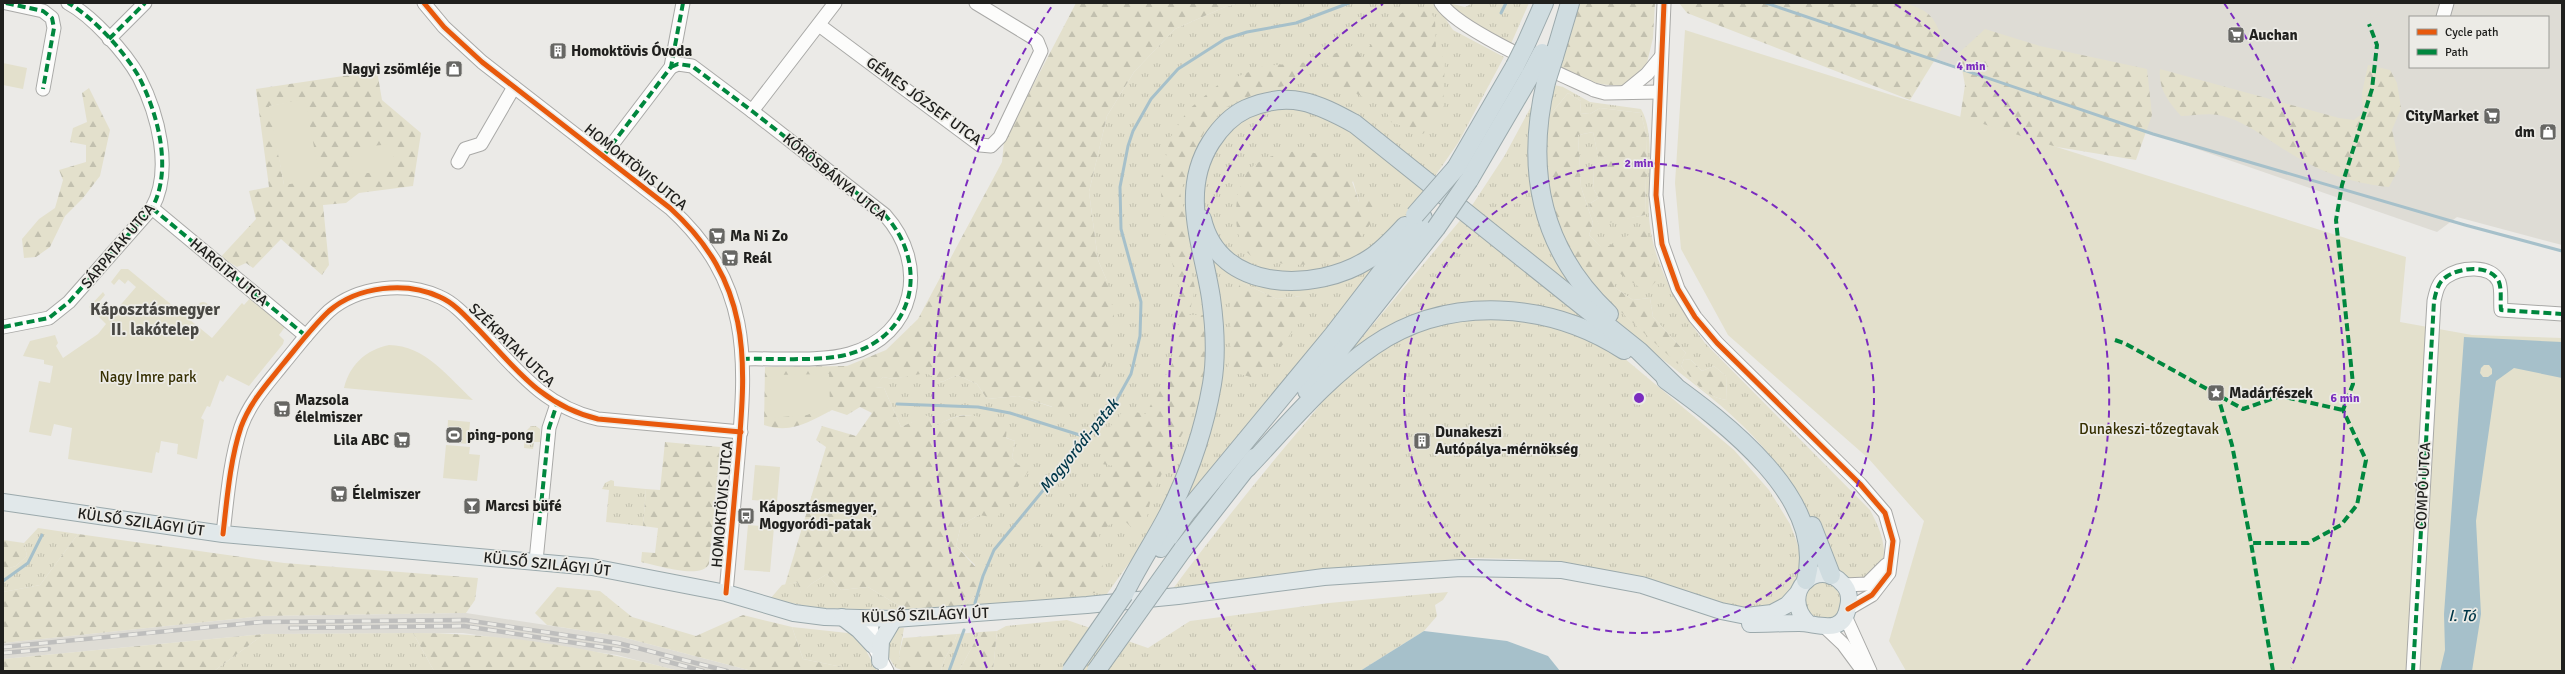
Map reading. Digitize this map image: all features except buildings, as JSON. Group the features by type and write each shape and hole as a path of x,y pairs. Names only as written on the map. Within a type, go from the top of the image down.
{"highway":[{"path":"1096,671 1183,549 1247,468 1424,221 1462,174 1525,46 1544,3"},
{"path":"1548,55 1565,3"},
{"path":"1071,671 1158,543 1186,513 1367,292 1539,78 1570,3"},
{"path":"1539,78 1537,166 1542,204 1552,233 1579,281 1599,305 1676,380 1744,440 1776,476 1800,517 1809,543 1810,565 1801,587"},
{"path":"1158,543 1194,457 1207,408 1216,361 1215,335 1210,296 1194,213 1193,199 1197,177 1206,151 1217,132 1233,116 1255,105 1272,101 1297,99 1323,107 1355,124 1676,380 1742,426 1783,475 1804,508 1838,580"},
{"path":"1197,177 1199,206 1203,222 1211,240 1226,258 1239,268 1265,279 1299,282 1344,271 1368,260 1393,240 1424,221"},
{"path":"1247,468 1315,396 1373,346 1422,323 1447,316 1475,311 1506,310 1532,312 1563,320 1610,341 1676,380"}],"main road":[{"name":"KÜLSŐ SZILÁGYI ÚT","path":"3,502 223,534 592,567 726,593 794,613 842,617 894,619 1088,605 1178,596 1324,577 1383,572 1516,567 1560,570 1595,577"},
{"path":"1822,574 1838,580 1848,593 1846,613 1839,622 1826,628 1808,623 1745,624 1719,620 1638,594 1595,577 1642,585 1721,611 1746,616 1772,613 1787,605 1801,587 1822,574"},
{"path":"1801,587 1798,610 1808,623"},
{"path":"842,617 859,630 873,646"},
{"path":"884,666 881,641 894,619"}],"street":[{"path":"6,3 25,6 52,18 54,28 43,89"},
{"path":"48,15 60,3"},
{"name":"SÁRPATAK UTCA","path":"3,328 49,318 69,302 152,208 158,197 162,179 162,157 152,110 138,76 109,39 81,10 68,3"},
{"path":"109,39 145,3"},
{"name":"HOMOKTÖVIS UTCA","path":"424,3 464,46 514,87 604,155 685,222 709,252 728,286 742,337 744,395 726,593"},
{"path":"604,155 671,67 683,3"},
{"path":"752,111 835,3"},
{"name":"GÉMES JÓZSEF UTCA","path":"819,25 980,145 991,146 1000,137 1041,51 1037,41 1032,36 976,3"},
{"path":"1442,3 1457,20 1505,46 1594,90 1605,93 1659,92"},
{"path":"1664,3 1659,92 1658,218 1662,244 1678,289 1695,317 1717,343 1860,484 1885,513 1893,541 1889,573 1882,585 1872,595 1846,613 1870,671"},
{"path":"2443,16 2447,3"},
{"path":"1625,92 1647,74 1661,57"},
{"name":"KŐRÖSBÁNYA UTCA","path":"671,67 678,64 692,66 752,111 885,215 897,228 905,243 912,274 907,304 898,321 885,337 868,347 835,357 743,359"},
{"path":"458,162 465,149 481,144 514,87"},
{"name":"HARGITA UTCA","path":"152,208 306,336"},
{"name":"COMPÓ UTCA","path":"2413,671 2434,301 2438,286 2446,277 2459,270 2484,270 2494,275 2499,283 2501,310 2562,314"},
{"name":"SZÉKPATAK UTCA","path":"223,534 227,499 242,426 257,396 306,336 329,311 356,295 386,288 421,291 441,297 460,311 540,392 557,404 577,414 598,419 740,432"},
{"path":"536,561 549,428 557,404"},
{"path":"1838,580 1867,584 1879,575 1891,558"},
{"path":"871,618 873,646 884,666"},
{"path":"1826,628 1843,644 1863,671"}],"shaded area":[{"path":"1774,3 2562,3 2562,245 2457,217 2437,232"},
{"path":"466,613 618,636 752,671 679,671 617,655 463,633 264,634 3,659 3,643 262,616"}],"green space":[{"path":"1076,3 1240,3 1225,7 1175,29 1134,72 1107,116 1089,192 1098,260 1107,281 1114,315 1110,358 1079,405 1053,407 1018,396 987,399 977,384 957,375 942,382 926,373 893,379 883,377 875,387 884,388 901,427 928,415 933,428 953,418 962,416 969,415 986,418 1007,425 1006,438 1015,441 1012,458 1018,465 1032,466 997,518 979,515 961,525 956,546 981,573 975,595 965,605 906,610 868,587 841,590 827,574 811,584 801,594 797,582 785,585 826,447 816,440 822,426 856,436 872,413 860,407 847,415 832,410 800,425 791,427 783,428 764,425 765,367 847,366 886,350 918,319 1002,162 1004,141"},
{"path":"1240,3 1435,3 1453,30 1504,57 1458,143 1433,179 1351,116 1282,94 1200,150 1211,336 1204,407 1162,517 1104,598 965,605 975,595 975,565 956,546 961,525 979,515 1018,465 1012,458 1015,441 992,429 977,418 970,416 961,416 949,419 933,428 928,416 901,427 884,388 874,387 883,377 893,379 926,372 942,382 957,375 977,384 987,399 1018,396 1052,407 1107,281 1098,260 1089,192 1107,116 1134,72 1175,29 1225,7"},
{"path":"1449,3 1465,7 1473,3 1529,3 1510,46 1472,28"},
{"path":"1578,3 1655,3 1653,38 1646,67 1624,86 1606,85 1593,82 1557,67"},
{"path":"1679,3 1904,3 1921,9 1931,17 1938,28 1944,45 1910,100 1687,13"},
{"path":"1409,7 1427,8 1435,19 1436,50 1445,59 1443,108 1423,134 1391,122 1385,108 1333,82 1325,58 1358,43 1357,50 1363,59 1375,36"},
{"path":"1985,29 2040,46 2147,69 2152,115 2136,160 2051,146 1959,125 1965,85 1959,53"},
{"name":"Dunakeszi-tőzegtavak","path":"1685,30 2406,257 2400,322 2472,335 2562,338 2562,671 1906,671 1889,641 1924,521 1868,458 1728,335 1681,249 1675,183"},
{"path":"1311,62 1305,73 1294,84 1261,91 1224,108 1205,130 1190,164 1180,193 1192,241 1187,253 1195,288 1189,315 1204,315 1205,325 1206,365 1200,394 1195,408 1153,494 1148,510 1147,524 1136,532 1121,517 1099,532 1104,580 1095,593 1055,597 1046,564 1031,574 1028,562 1048,539 1062,513 1120,467 1102,464 1100,439 1124,410 1146,414 1177,354 1172,323 1179,325 1179,287 1166,241 1160,184 1170,138 1188,110 1219,84 1264,66"},
{"path":"3,63 27,68 23,89 3,85"},
{"path":"2368,65 2390,70 2397,83 2401,108 2392,130 2400,166 2389,187 2349,180 2314,166 2281,148 2255,131 2228,117 2209,114 2181,116 2165,95 2160,76 2160,69 2339,118 2354,120 2363,113 2362,93"},
{"path":"377,71 382,100 421,133 413,186 359,193 346,203 323,205 329,265 322,275 281,239 253,268 246,263 237,267 229,262 225,266 218,260 256,219 249,191 269,187 256,89","holes":["305,100 284,185 270,106"]},
{"path":"1551,84 1563,87 1590,102 1641,109 1646,119 1650,146 1649,217 1651,234 1655,251 1668,283 1685,314 1705,343 1870,510 1881,534 1884,552 1883,560 1879,568 1869,578 1864,581 1857,581 1847,577 1838,569 1823,546 1801,498 1767,451 1721,406 1624,327 1602,306 1582,282 1566,257 1556,236 1544,194 1541,172 1541,150 1542,128","holes":["1568,93 1581,101 1580,113 1590,114 1600,108 1641,113 1647,138 1645,215 1599,224 1589,204 1599,198 1594,190 1593,167 1608,157 1598,155 1593,132 1578,135 1581,187 1593,223 1589,235 1605,252 1611,264 1614,287 1633,300 1650,298 1653,317 1686,353 1678,363 1586,280 1559,232 1548,195 1543,148 1546,120","1684,359 1691,360 1702,371 1714,366 1726,376 1727,400 1713,396 1695,383 1681,366"]},
{"path":"89,88 110,130 100,176 83,198 65,216 50,247 36,257 24,258 22,239 39,219 55,208 63,180 59,170 86,162 86,145 70,142 73,128 87,122 82,93"},
{"path":"1568,93 1581,101 1580,113 1590,114 1600,108 1641,113 1647,138 1645,215 1599,225 1589,204 1599,198 1594,190 1593,167 1607,157 1598,156 1593,132 1578,135 1581,187 1593,223 1589,235 1603,249 1645,226 1659,278 1646,292 1615,270 1614,287 1633,300 1650,298 1653,317 1686,353 1678,364 1586,280 1559,232 1548,195 1543,148 1546,120"},
{"path":"305,99 320,179 284,185 269,106"},
{"path":"1534,101 1587,300 1471,207 1505,155"},
{"path":"1282,107 1306,109 1346,127 1429,190 1414,209 1379,245 1326,271 1268,275 1220,246 1203,208 1202,192 1207,165 1221,139 1246,118","holes":["1353,181 1359,202 1304,264"]},
{"path":"392,144 395,171 353,174 351,148"},
{"path":"1296,151 1322,154 1339,163 1350,178 1359,202 1369,197 1382,206 1357,242 1344,253 1333,259 1297,265 1272,262 1250,255 1239,237 1236,213 1237,200 1244,178 1249,170 1259,162 1277,154"},
{"path":"1463,217 1602,327 1505,304 1349,353"},
{"path":"1205,245 1265,285 1386,254 1354,296 1185,504 1183,502 1214,407","holes":["1241,282 1277,299 1301,296 1228,371"]},
{"name":"Nagy Imre park","path":"121,269 128,269 212,338 242,303 244,305 252,296 285,327 279,335 284,340 283,344 249,386 227,375 223,382 220,380 210,407 207,406 201,418 204,420 197,459 177,454 178,444 161,441 159,453 156,452 152,473 68,459 72,428 54,424 51,436 29,432 39,381 50,383 53,366 44,364 44,360 23,356 30,341 55,335 58,343 56,346 63,358 98,334 106,324 89,307 103,292 105,295 100,301 106,307 104,310 111,316 136,287 128,280 125,284 119,279 114,285 111,282"},
{"path":"1241,282 1277,299 1301,296 1315,300 1258,379 1228,371 1231,344 1230,305"},
{"path":"201,302 205,302 209,308 205,314 201,314 197,310 197,306"},
{"path":"1505,317 1558,326 1618,353 1734,450 1769,490 1790,524 1803,559 1802,570 1782,603 1742,610 1563,563 1516,559 1471,558 1383,565 1172,590 1235,508 1325,398 1362,361 1388,345 1436,326 1470,320"},
{"path":"389,345 402,346 414,350 436,364 473,400 344,388 350,372 360,359 373,350"},
{"path":"1684,359 1691,360 1702,371 1714,366 1726,376 1727,400 1713,396 1695,383 1681,366"},
{"path":"829,374 830,406 807,415 770,418 771,375"},
{"path":"448,420 470,422 468,444 447,442"},
{"path":"531,426 536,426 540,429 540,442 534,442 533,449 524,448 525,432"},
{"path":"665,442 720,447 709,564 704,569 697,571 678,570 641,562 642,552 655,553 658,528 643,526 646,489 660,490"},
{"path":"446,445 470,447 469,454 480,455 477,481 443,478"},
{"path":"755,465 780,467 777,502 752,500"},
{"path":"611,480 614,481 614,486 646,489 643,526 606,522 609,490 602,489 605,483"},
{"path":"748,525 774,527 770,572 744,570"},
{"path":"38,528 78,534 40,585 3,592 3,570 16,566 27,556 24,543"},
{"path":"78,534 284,563 478,578 475,600 466,613 262,616 3,643 3,592 40,585"},
{"path":"3,540 24,543 27,556 16,566 3,570"},
{"path":"827,574 841,590 868,587 906,610 818,608 770,599 782,585 797,582 801,593 811,584"},
{"path":"1819,582 1827,582 1837,587 1841,594 1841,608 1837,615 1827,620 1819,620 1809,615 1807,612 1804,605 1804,597 1809,587 1812,585"},
{"path":"557,587 600,591 632,617 696,636 743,615 792,627 803,659 842,667 843,671 752,671 618,636 547,625 535,613"},
{"path":"1448,592 1443,600 1435,605 1437,616 1424,631 1360,671 993,671 997,631 1006,626 1067,620 1148,648 1190,621 1329,603"},
{"path":"792,627 857,634 877,671 843,671 842,667 803,659"},
{"path":"893,628 904,628 899,655 902,670 896,668 887,653 887,639"},
{"path":"997,631 993,671 959,671 980,632"},
{"path":"980,632 959,671 941,671 944,661 957,634"},
{"path":"413,633 434,671 214,671 264,634"},
{"path":"413,633 480,636 548,643 614,655 679,671 434,671"},
{"path":"264,634 214,671 3,671 3,659"},
{"path":"957,634 944,661 941,671 878,671 901,670 899,655 903,638"}],"water":[{"name":"I. Tó","path":"2464,337 2562,342 2562,378 2514,368 2496,381 2476,521 2481,614 2472,671 2440,671 2445,650 2444,614","holes":["2484,365 2489,365 2492,369 2492,374 2488,377 2483,377 2480,373 2481,368"]},
{"path":"1424,631 1507,641 1548,656 1560,671 1360,671"}],"waterway":[{"name":"Mogyoródi-patak","path":"975,603 983,576 994,550 1115,403 1131,374 1140,336 1141,302 1121,229 1120,187 1128,146 1133,131 1151,99 1178,69 1225,39 1247,32 1296,23 1349,3"},
{"path":"1501,13 1506,3"},
{"path":"1766,3 2153,134 2465,225 2562,251"},
{"path":"897,404 978,407 1010,413 1086,437"},
{"path":"3,581 28,563 42,535"},
{"name":"Mogyoródi-patak","path":"949,671 964,630"}],"railway":[{"path":"3,647 262,622 465,620 618,643 727,671"},
{"path":"290,628 464,626 628,651"},
{"path":"3,653 49,649"},
{"path":"661,660 703,671"}],"marked path":[{"path":"6,3 43,11 52,18 54,28 43,89"},
{"path":"3,327 49,318 69,302 152,208 162,177 162,160 157,125 152,108 139,77 117,46 87,17 68,3"},
{"path":"109,39 145,3"},
{"path":"604,155 671,67 683,3"},
{"path":"2273,671 2251,543 2308,543 2341,525 2357,505 2366,460 2343,410 2353,384 2336,220 2342,185 2372,89 2377,45 2369,24"},
{"path":"671,67 678,64 692,66 885,215 899,234 907,255 911,276 909,296 901,315 889,331 872,345 849,354 826,358 743,359"},
{"path":"152,208 306,336"},
{"path":"2413,671 2434,301 2438,288 2443,279 2459,271 2467,269 2482,270 2495,276 2499,282 2501,310 2562,314"},
{"path":"2115,340 2126,344 2243,409 2280,396 2343,410"},
{"path":"2217,393 2232,445 2251,543"},
{"path":"539,525 549,428 557,404"}],"cycle path":[{"path":"424,3 444,27 482,62 670,208 697,236 716,264 729,293 738,322 742,353 743,386 741,420 726,593"},
{"path":"1664,3 1656,195 1662,244 1678,289 1695,317 1717,343 1860,484 1885,513 1893,541 1889,573 1872,595 1848,609"},
{"path":"223,534 229,480 234,453 241,427 249,409 265,386 305,337 329,311 354,296 368,291 398,288 412,289 427,292 446,300 466,317 532,385 546,396 579,413 598,419 741,432"}],"place":[{"name":"Auchan","path":"2236,35"},
{"name":"Homoktövis Óvoda","path":"558,51"},
{"name":"Nagyi zsömléje","path":"454,69"},
{"name":"CityMarket","path":"2492,116"},
{"name":"dm","path":"2548,132"},
{"name":"Ma Ni Zo","path":"717,236"},
{"name":"Reál","path":"730,258"},
{"name":"Madárfészek","path":"2216,393"},
{"name":"Mazsola élelmiszer","path":"282,409"},
{"name":"ping-pong","path":"454,435"},
{"name":"Lila ABC","path":"402,440"},
{"name":"Dunakeszi Autópálya-mérnökség","path":"1422,441"},
{"name":"Élelmiszer","path":"339,494"},
{"name":"Marcsi büfé","path":"472,506"},
{"name":"Káposztásmegyer, Mogyoródi-patak","path":"746,516"}],"district":[{"name":"Káposztásmegyer II. lakótelep","path":"155,319"}]}
